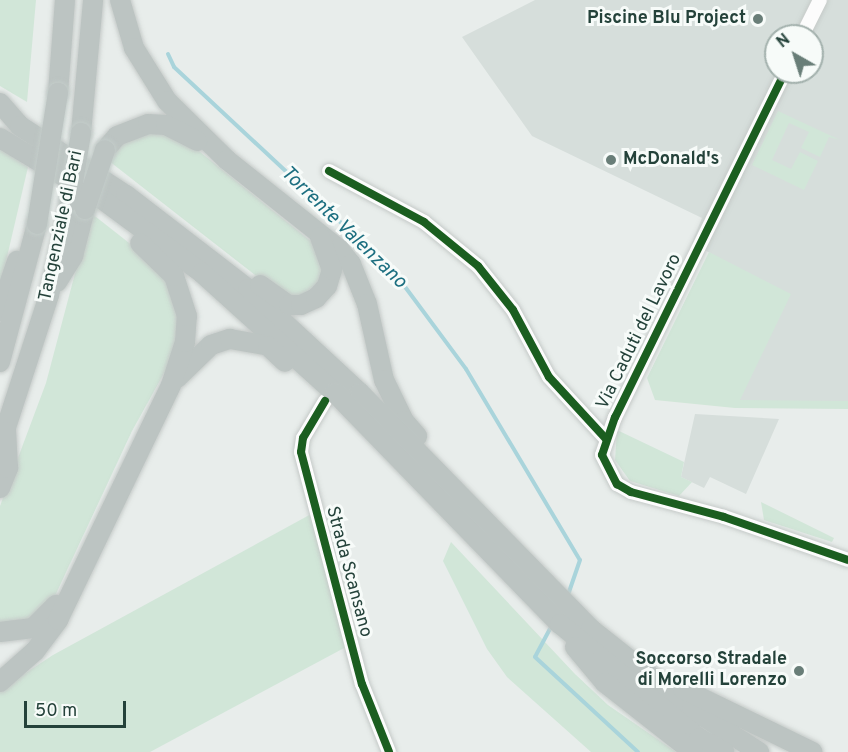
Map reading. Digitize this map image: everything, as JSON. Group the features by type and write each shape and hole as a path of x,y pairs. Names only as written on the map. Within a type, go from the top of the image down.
{"highway":[{"name":"Tangenziale di Bari","path":"3,439 77,205 93,0"},
{"path":"120,0 134,48 149,76 167,101 227,160 339,249 360,282 376,356 404,421 452,473 483,520"},
{"name":"Tangenziale di Bari","path":"0,362 37,224 58,93 64,6"},
{"path":"0,103 20,126 126,195 248,289 329,362 586,625 692,710 759,752"},
{"path":"77,205 105,150 117,136 148,124 184,132 227,160"},
{"path":"0,138 103,200 242,307 392,452 560,624 699,738 724,752"},
{"path":"126,195 169,212 289,305 301,305 316,298 327,286 332,270 330,256 319,235"},
{"path":"0,681 35,651 58,620 75,579 171,385 184,342 187,316 174,276 158,256 117,225 103,200"},
{"path":"0,311 12,270 37,224"},
{"path":"171,385 211,345 230,339 248,340 268,346 325,401 392,452"},
{"path":"0,488 8,468 3,439"},
{"path":"0,632 33,628 49,615 75,579"},
{"path":"560,624 605,683 693,752"},
{"path":"586,625 614,640 693,697 813,752"}],"street":[{"path":"808,24 820,0"},
{"name":"Via Caduti del Lavoro","path":"779,84 606,439 602,455 607,471 617,484 631,492 724,517 848,560"},
{"path":"329,171 424,222 478,266 513,310 549,377 606,439"},
{"name":"Strada Scansano","path":"325,401 303,438 301,452 362,684 389,752"}],"shaded area":[{"path":"535,0 848,0 848,401 739,401 710,253 692,243 702,218 532,136 462,37"},
{"path":"695,414 779,419 746,494 710,477 704,488 681,477"}],"green space":[{"path":"0,0 36,0 27,102 0,86"},
{"path":"778,111 840,140 829,137 820,157 801,148 809,132 789,123 772,160 791,169 800,152 818,161 804,190 752,165"},
{"path":"155,130 189,143 318,247 324,275 307,295 290,297 269,286 109,161 123,141"},
{"path":"0,149 28,167 0,287"},
{"path":"91,213 147,257 167,279 180,325 173,357 132,431 54,598 31,621 0,624 0,506 46,383"},
{"path":"709,252 791,294 740,400 848,401 848,409 735,408 655,400 647,378"},
{"path":"617,430 684,462 681,477 692,482 679,496 630,481 615,460"},
{"path":"761,502 834,538 832,542 764,520"},
{"path":"313,513 346,647 150,752 0,752 0,690 53,655"},
{"path":"451,542 575,674 608,705 676,752 591,752 507,677 487,649 443,561"}],"waterway":[{"name":"Torrente Valenzano","path":"168,54 174,67 394,272 466,369 580,560 568,595"},
{"path":"552,625 535,657 638,752"}],"cycle path":[{"path":"779,84 615,417 602,455 617,484 631,492 724,517 848,560"},
{"path":"329,171 424,222 478,266 513,310 549,377 606,439"},
{"path":"325,401 303,438 301,452 362,684 389,752"}],"place":[{"name":"Piscine Blu Project","path":"758,19"},
{"name":"McDonald's","path":"611,160"},
{"name":"Soccorso Stradale di Morelli Lorenzo","path":"799,671"}]}
